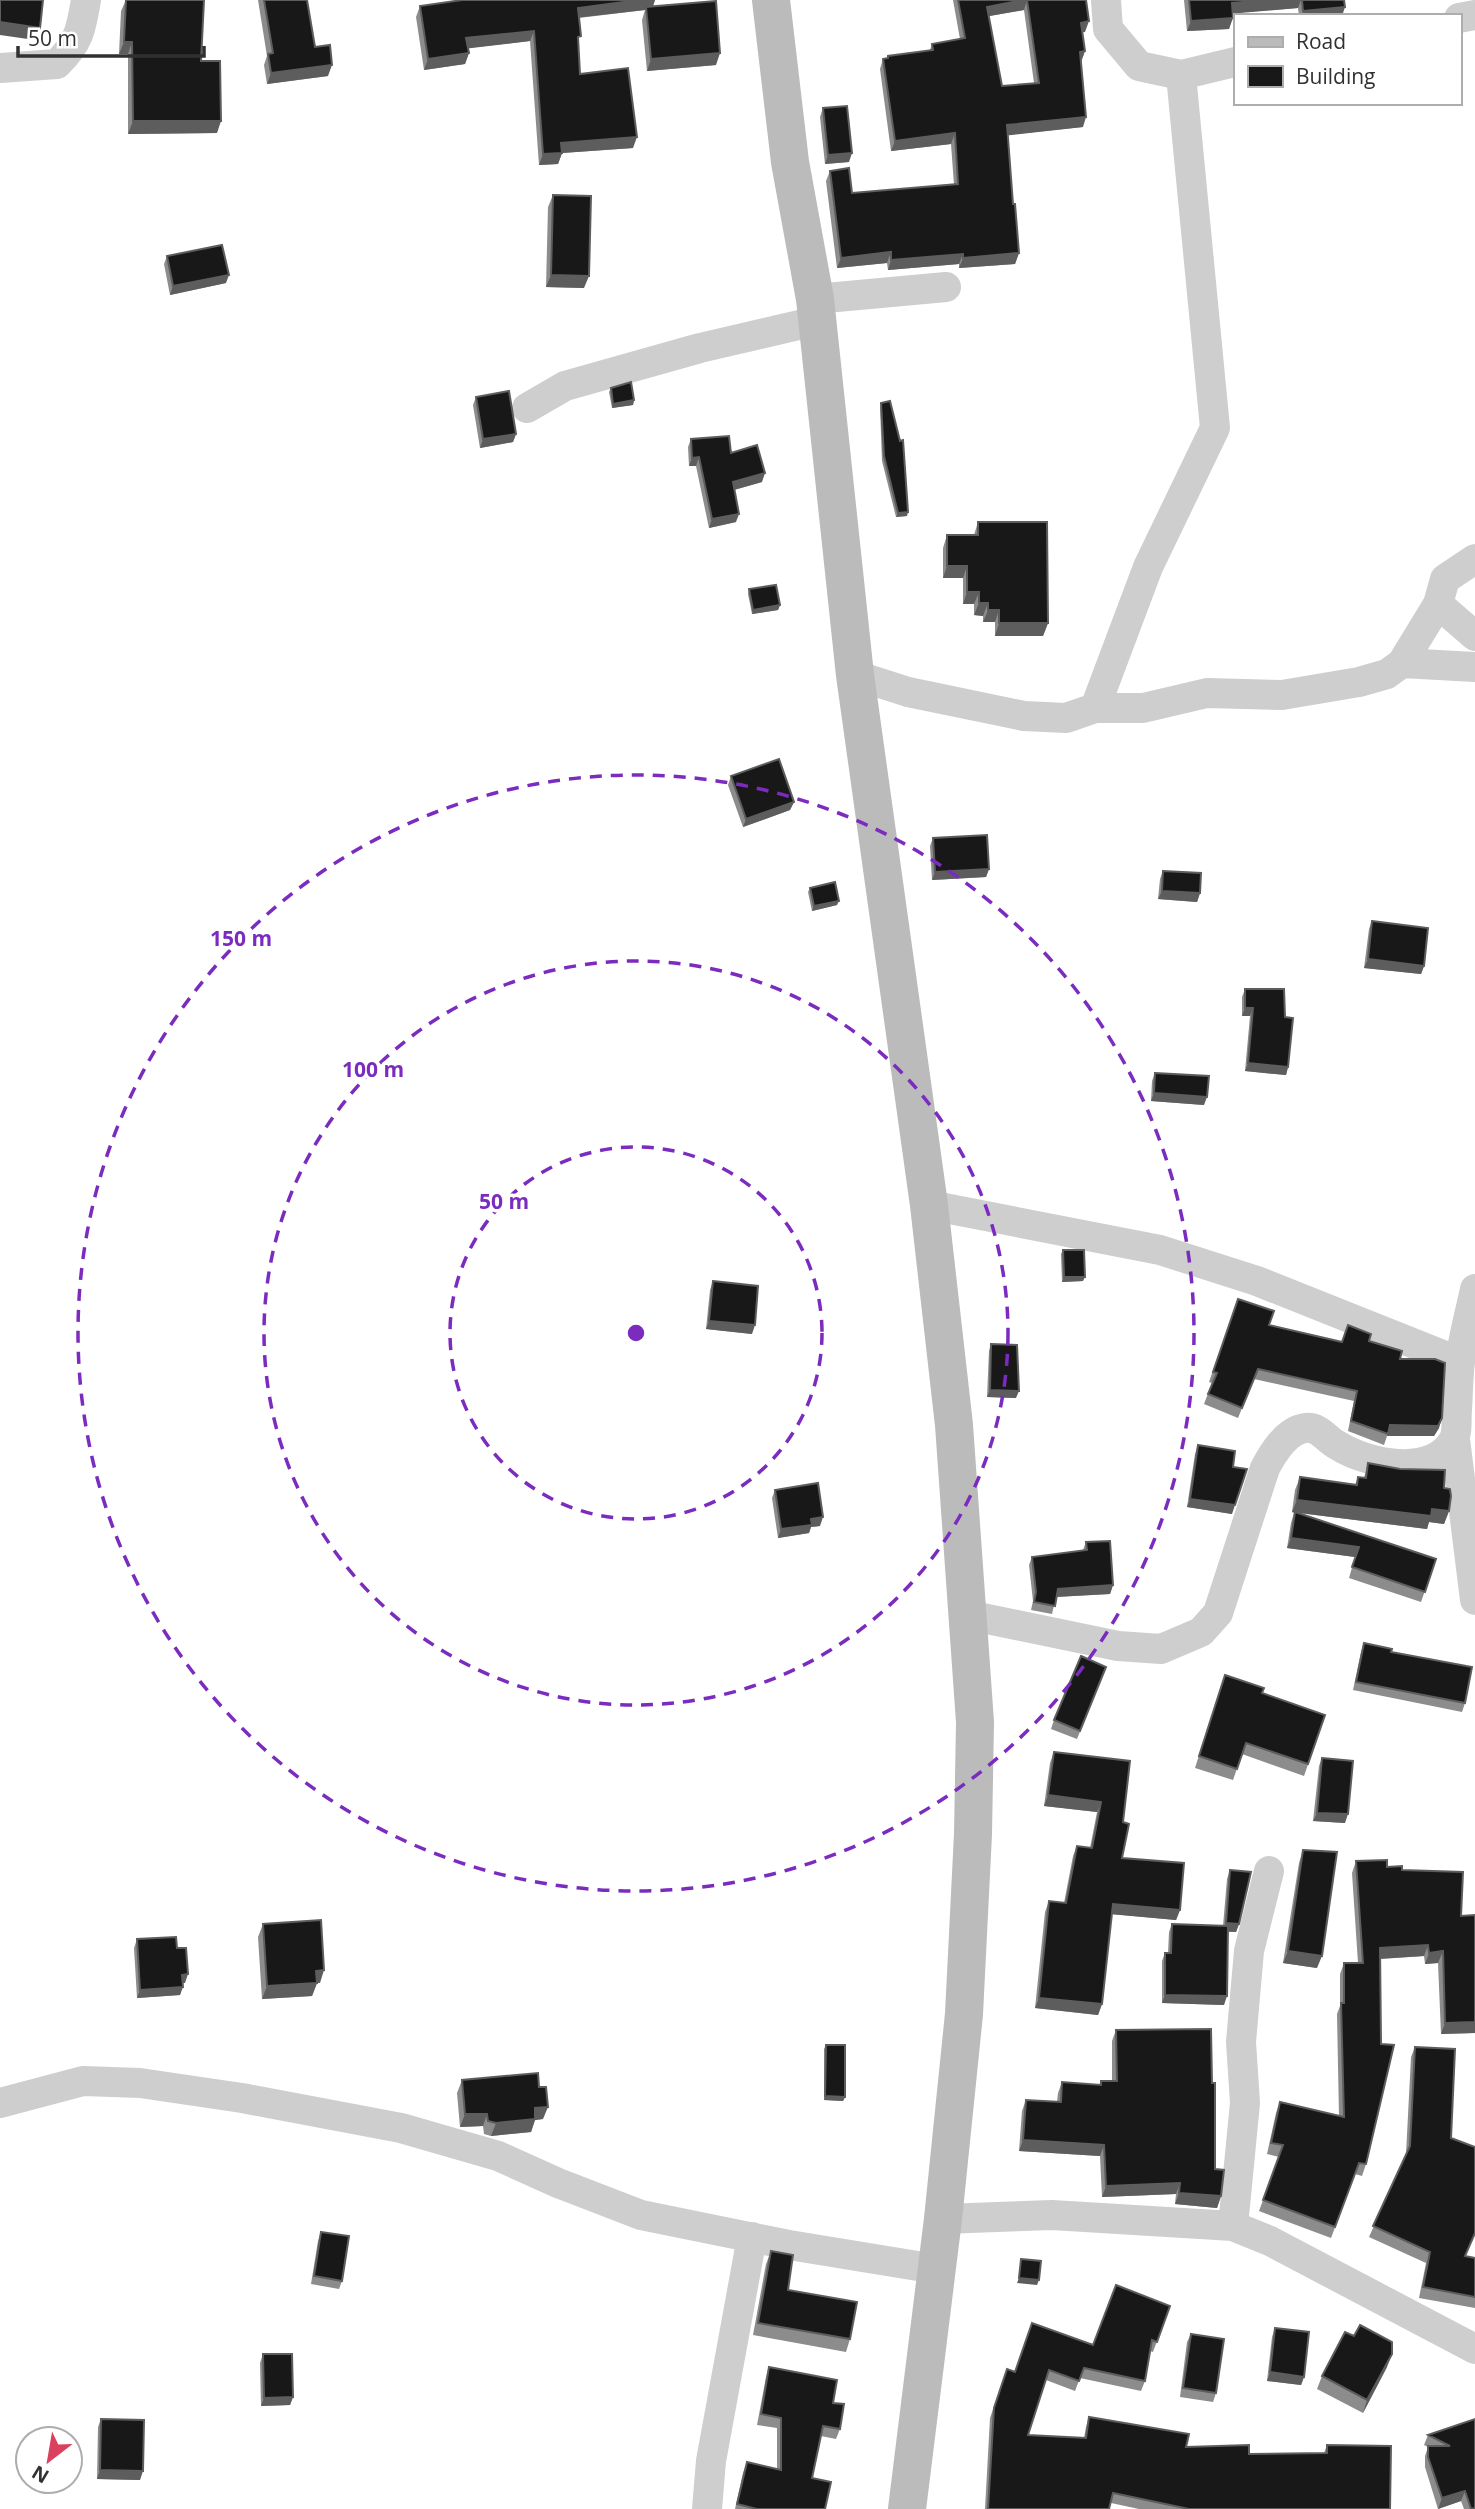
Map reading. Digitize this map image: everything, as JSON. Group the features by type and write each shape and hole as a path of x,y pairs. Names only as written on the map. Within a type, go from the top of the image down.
{"main road":[{"path":"771,0 790,162 816,310 855,675 929,1205 954,1425 975,1722 974,1834 964,2014 943,2219 907,2509"}],"street":[{"path":"0,68 57,64 73,48 80,32 86,0"},
{"path":"1106,0 1108,29 1139,66 1181,75 1234,62"},
{"path":"1095,708 1148,567 1215,428 1181,75"},
{"path":"527,408 565,386 700,348 816,310 946,287"},
{"path":"855,675 908,692 1024,716 1066,718 1095,708 1143,708 1207,693 1282,695 1368,679 1387,674 1402,663 1438,604 1446,579 1475,559"},
{"path":"1438,604 1475,636"},
{"path":"1402,663 1475,667"},
{"path":"929,1205 1160,1250 1257,1281 1460,1362"},
{"path":"1475,1289 1460,1362 1455,1439 1475,1600"},
{"path":"1460,1362 1475,1323"},
{"path":"968,1615 1118,1646 1161,1649 1201,1632 1218,1613 1265,1468 1273,1452 1293,1433 1307,1428 1321,1432 1336,1445 1368,1460 1421,1464 1437,1458 1455,1439"},
{"path":"1233,2227 1245,2103 1241,2042 1249,1951 1269,1871"},
{"path":"0,2103 83,2081 140,2083 242,2098 401,2128 498,2156 641,2215 936,2269"},
{"path":"943,2219 1052,2215 1233,2227 1270,2241 1475,2349"},
{"path":"707,2509 711,2461 752,2237"}],"building":[{"path":"0,0 43,0 40,28 0,22"},
{"path":"126,0 204,0 201,61 220,61 221,121 133,121 132,42 124,42"},
{"path":"264,0 307,0 315,47 330,45 332,65 271,73 268,54 273,53"},
{"path":"462,0 639,0 578,8 581,36 578,37 580,74 628,68 637,137 561,143 562,153 543,154 534,31 466,38 469,53 428,59 420,6"},
{"path":"958,0 1023,0 987,7 1002,86 1039,83 1027,0 1086,0 1089,21 1081,23 1085,51 1080,52 1086,117 1007,125 1019,253 891,260 891,252 841,258 830,171 849,168 852,193 958,184 955,133 895,141 883,59 933,50 932,44 965,38"},
{"path":"1189,0 1268,0 1232,3 1233,18 1191,21"},
{"path":"1302,0 1344,0 1345,7 1303,11"},
{"path":"716,1 720,53 651,59 646,7"},
{"path":"847,106 852,153 828,155 823,108"},
{"path":"553,195 591,196 589,276 551,275"},
{"path":"222,245 229,275 173,286 167,256"},
{"path":"631,382 634,400 613,404 611,388"},
{"path":"509,391 516,434 483,439 476,397"},
{"path":"890,401 900,441 903,440 908,512 898,513 884,456 881,403"},
{"path":"729,436 731,453 757,445 765,473 733,482 739,514 712,519 699,457 692,458 691,439"},
{"path":"978,522 1047,522 1048,623 999,623 999,610 988,610 988,603 979,603 979,592 967,592 967,566 947,566 947,535 978,535"},
{"path":"776,585 780,605 753,610 749,589"},
{"path":"779,759 794,802 746,819 731,776"},
{"path":"987,835 989,869 935,872 933,838"},
{"path":"1163,871 1201,873 1200,893 1162,891"},
{"path":"835,882 839,901 814,906 810,888"},
{"path":"1372,921 1428,928 1424,966 1368,959"},
{"path":"1245,989 1284,989 1285,1017 1293,1018 1288,1067 1248,1063 1253,1008 1245,1008"},
{"path":"1155,1073 1209,1076 1207,1097 1154,1093"},
{"path":"1063,1250 1084,1250 1085,1277 1064,1277"},
{"path":"713,1281 758,1286 755,1325 709,1321"},
{"path":"1238,1299 1274,1311 1269,1325 1342,1342 1348,1325 1371,1334 1369,1341 1402,1351 1400,1359 1435,1359 1445,1363 1442,1418 1438,1426 1390,1425 1388,1434 1351,1421 1357,1391 1258,1369 1242,1408 1208,1394 1217,1373 1213,1372"},
{"path":"991,1344 1017,1345 1019,1391 990,1390"},
{"path":"1198,1445 1235,1451 1233,1467 1247,1469 1235,1505 1190,1499"},
{"path":"1368,1463 1400,1469 1445,1470 1444,1488 1450,1489 1451,1496 1449,1511 1432,1509 1431,1516 1297,1500 1300,1477 1357,1485 1358,1477 1366,1478"},
{"path":"818,1483 823,1517 811,1519 812,1525 781,1529 775,1490"},
{"path":"1295,1512 1436,1559 1425,1592 1352,1567 1359,1547 1291,1538"},
{"path":"1110,1541 1113,1585 1058,1589 1055,1606 1034,1602 1036,1592 1032,1557 1087,1550 1086,1542"},
{"path":"1364,1643 1392,1649 1391,1652 1472,1667 1465,1703 1356,1682"},
{"path":"1081,1656 1106,1667 1080,1731 1054,1720"},
{"path":"1225,1675 1264,1688 1262,1693 1325,1715 1308,1764 1246,1743 1237,1769 1199,1756"},
{"path":"1054,1752 1130,1761 1123,1822 1129,1824 1122,1858 1184,1863 1180,1910 1113,1904 1102,2004 1039,1998 1049,1901 1066,1903 1077,1846 1092,1848 1101,1802 1048,1795"},
{"path":"1322,1758 1353,1761 1348,1814 1317,1813"},
{"path":"1303,1850 1337,1852 1322,1956 1288,1951"},
{"path":"1387,1860 1387,1867 1402,1866 1402,1870 1463,1872 1461,1916 1475,1915 1475,2022 1445,2023 1443,1951 1429,1953 1428,1945 1380,1948 1381,2044 1394,2045 1366,2164 1359,2163 1335,2227 1263,2200 1283,2145 1271,2143 1280,2102 1344,2117 1341,2003 1344,2003 1344,1963 1363,1963 1356,1861"},
{"path":"1230,1870 1251,1872 1239,1924 1226,1923"},
{"path":"321,1920 324,1970 316,1971 317,1983 267,1986 263,1924"},
{"path":"1172,1924 1228,1926 1227,1996 1165,1995 1165,1953 1171,1953"},
{"path":"176,1937 177,1948 186,1948 188,1974 182,1975 183,1987 140,1990 137,1939"},
{"path":"1211,2029 1212,2083 1215,2083 1215,2169 1224,2170 1221,2196 1179,2193 1180,2183 1106,2186 1104,2145 1023,2140 1026,2100 1061,2102 1062,2082 1101,2085 1101,2081 1117,2081 1116,2030"},
{"path":"826,2045 845,2045 845,2097 825,2096"},
{"path":"1415,2047 1455,2049 1451,2138 1475,2147 1475,2233 1465,2256 1475,2258 1475,2297 1423,2287 1430,2252 1373,2226 1410,2146"},
{"path":"538,2073 539,2087 546,2087 548,2107 535,2108 535,2119 496,2123 488,2121 487,2114 465,2114 462,2080"},
{"path":"321,2232 349,2236 342,2281 314,2276"},
{"path":"771,2251 793,2255 788,2290 857,2302 850,2339 758,2323"},
{"path":"1021,2259 1041,2261 1039,2280 1019,2278"},
{"path":"1116,2285 1170,2306 1157,2342 1152,2340 1145,2381 1084,2368 1079,2381 1049,2370 1028,2435 1086,2438 1089,2417 1189,2434 1186,2447 1249,2445 1249,2454 1327,2453 1327,2445 1391,2446 1390,2509 1189,2509 1113,2493 1109,2509 988,2509 994,2408 1007,2369 1015,2372 1032,2323 1093,2345"},
{"path":"1360,2325 1392,2342 1392,2354 1367,2400 1322,2376 1345,2332 1354,2336"},
{"path":"1275,2328 1309,2332 1304,2377 1270,2372"},
{"path":"1191,2334 1224,2339 1216,2393 1183,2388"},
{"path":"263,2354 292,2354 293,2397 264,2398"},
{"path":"769,2367 837,2380 833,2403 844,2404 840,2429 823,2426 812,2478 831,2482 825,2509 757,2509 737,2504 747,2462 781,2470 781,2418 761,2414"},
{"path":"101,2419 144,2420 143,2471 100,2470"},
{"path":"1475,2419 1475,2508 1471,2509 1465,2491 1442,2498 1428,2457 1428,2446 1450,2446 1428,2435"}]}
